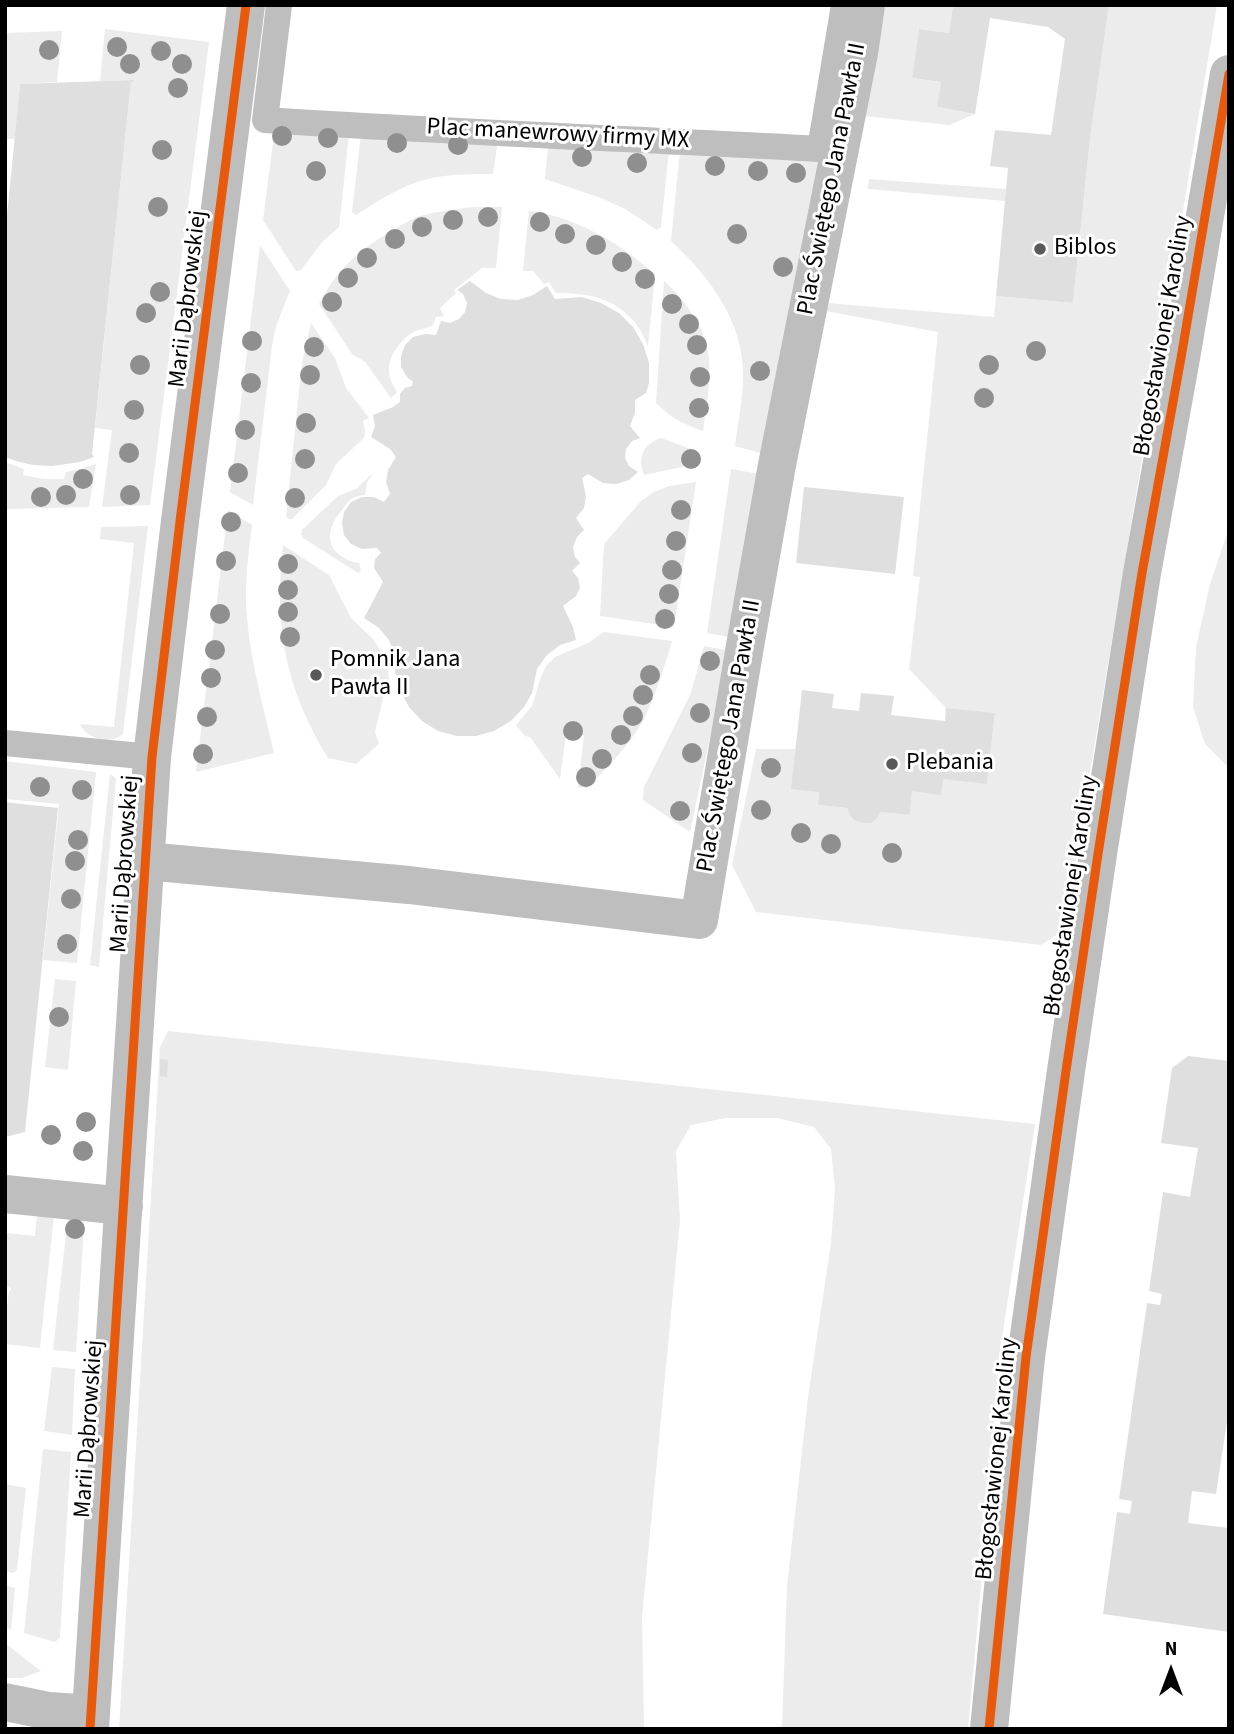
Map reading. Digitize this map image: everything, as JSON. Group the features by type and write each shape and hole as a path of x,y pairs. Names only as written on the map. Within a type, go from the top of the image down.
{"street":[{"name":"Marii Dąbrowskiej","path":"91,1721 152,757 246,5"},
{"name":"Plac Świętego Jana Pawła II","path":"145,861 409,885 699,920 775,478 859,53 866,5"},
{"name":"Błogosławionej Karoliny","path":"989,1729 1026,1357 1097,854 1142,573 1229,74"},
{"path":"5,1194 124,1206"},
{"path":"5,1702 91,1721"}],"lane":[{"name":"Plac manewrowy firmy MX","path":"279,5 265,120 820,149 844,5"},
{"path":"5,743 152,757"}],"shaded area":[{"path":"852,5 764,454 735,446 743,376 738,337 731,319 711,285 671,241 681,141 820,149"},
{"path":"881,5 953,5 949,33 919,29 912,78 941,82 937,107 975,114 950,125 864,116"},
{"path":"1109,5 1217,5 1064,930 1041,945 756,912 732,865 756,749 795,749 819,792 818,805 847,808 853,819 862,823 872,821 880,812 910,815 912,791 943,779 987,783 995,714 946,708 909,669 920,577 913,576 938,332 826,311 827,303 994,317 996,296 1073,303 1090,139"},
{"path":"105,29 209,42 150,505 102,507 112,430 95,428 131,82 134,80 100,81"},
{"path":"62,31 57,82 20,84 15,139 5,139 5,33"},
{"path":"276,120 350,125 339,227 322,242 301,270 296,271 263,220"},
{"path":"362,125 499,133 493,174 451,175 426,179 395,192 356,215 352,212"},
{"path":"549,136 670,141 661,227 657,230 625,209 601,198 545,179"},
{"path":"869,179 1006,189 1005,201 868,189"},
{"path":"474,207 502,207 496,268 482,268 454,290 456,293 440,308 444,316 436,317 433,325 410,334 400,343 389,368 397,392 391,398 365,362 352,354 319,304 333,280 349,262 391,231 420,216"},
{"path":"529,211 543,213 593,231 619,246 655,274 648,346 634,321 617,306 589,296 556,293 549,282 544,284 533,271 523,271"},
{"path":"260,245 290,291 276,326 272,346 253,505 230,492"},
{"path":"664,281 694,316 704,337 709,360 709,378 703,431 678,420 656,403"},
{"path":"311,323 335,358 346,388 369,418 363,421 364,438 336,464 326,485 292,519 288,519 286,516 302,363"},
{"path":"661,438 696,451 699,461 696,464 644,475 641,463 643,452"},
{"path":"5,462 24,469 23,475 44,479 64,479 66,472 96,464 89,507 5,509"},
{"path":"731,469 760,474 729,637 707,633"},
{"path":"374,472 367,482 365,495 349,501 331,531 332,545 342,556 359,563 361,571 358,573 303,538 301,534 338,496 356,489"},
{"path":"696,482 674,627 600,616 604,544 641,501 654,492 669,486"},
{"path":"228,510 252,525 246,583 247,618 255,669 274,753 196,772"},
{"path":"148,526 123,734 112,739 99,739 93,737 80,724 114,727 134,543 100,539 101,527"},
{"path":"1229,528 1229,768 1205,744 1193,707 1196,647 1210,584"},
{"path":"283,545 329,575 351,618 373,639 383,654 390,689 384,694 375,732 379,744 356,764 328,758 313,732 292,681 282,630 280,603"},
{"path":"604,632 672,641 656,690 638,729 588,788 578,787 584,735 566,734 560,779 530,737 525,736 516,725 532,706 546,666 555,657 588,643"},
{"path":"704,646 726,650 690,832 643,800 644,787 691,693"},
{"path":"5,761 96,772 77,963 43,960 59,804 5,799"},
{"path":"110,774 116,778 99,967 90,965"},
{"path":"55,979 76,981 68,1070 45,1067"},
{"path":"168,1031 1035,1124 999,1357 968,1729 782,1729 787,1586 808,1397 831,1243 835,1189 831,1149 814,1127 777,1118 726,1118 691,1125 676,1151 680,1220 642,1617 644,1729 119,1729 160,1047"},
{"path":"37,1213 54,1215 40,1348 5,1344 5,1322 11,1288 5,1286 5,1233 35,1236"},
{"path":"68,1216 84,1225 76,1352 53,1350"},
{"path":"52,1367 75,1369 72,1435 44,1431"},
{"path":"43,1449 71,1452 60,1638 55,1642 24,1633"},
{"path":"5,1484 26,1488 17,1570 13,1573 5,1571"},
{"path":"5,1585 15,1588 11,1630 5,1626"},
{"path":"5,1643 41,1671 22,1678 5,1678"}],"building":[{"path":"953,5 1109,5 1090,139 1073,303 996,296 1008,168 990,166 995,130 1051,135 1065,39 1048,27 990,18 975,114 937,107 941,82 912,78 919,29 949,33"},
{"path":"134,80 131,82 92,454 94,457 52,466 16,461 5,457 5,236 20,84"},
{"path":"470,281 486,293 501,299 518,300 547,286 555,299 582,297 619,313 633,327 643,344 649,363 649,383 646,393 635,400 635,413 630,426 640,438 632,441 626,449 625,458 629,466 638,472 629,480 616,484 603,483 588,474 582,478 586,496 584,508 576,518 584,530 573,547 575,557 580,563 572,571 578,578 580,588 576,596 563,606 576,640 560,645 547,655 537,669 532,693 511,721 494,731 476,736 457,736 438,731 422,721 409,707 400,690 395,672 395,655 389,640 379,628 364,618 383,582 374,568 375,559 381,553 377,548 362,549 351,544 344,535 342,523 344,512 351,502 362,497 374,497 384,502 390,494 386,482 388,470 396,457 390,449 371,437 375,426 373,415 400,402 400,394 405,388 412,386 413,382 401,367 405,345 413,337 436,335 441,321 450,323 459,319 465,312 467,303 463,294 457,290"},
{"path":"804,487 904,497 895,574 796,563"},
{"name":"Plebania","path":"802,690 834,694 832,708 859,711 861,693 894,696 891,715 945,721 946,708 995,713 987,784 943,779 941,795 912,791 910,815 880,812 871,823 854,820 847,808 818,805 819,792 791,789"},
{"path":"5,802 58,808 25,1132 5,1137"},
{"path":"1188,1056 1229,1061 1229,1408 1216,1494 1192,1491 1188,1523 1229,1528 1229,1632 1103,1614 1117,1512 1130,1514 1132,1501 1119,1499 1147,1303 1160,1305 1162,1294 1149,1291 1163,1192 1190,1197 1198,1148 1161,1143 1172,1068"},
{"path":"160,1059 168,1060 167,1077 160,1076"}],"cycle path":[{"path":"90,1729 152,757 246,5"},
{"path":"989,1729 1026,1357 1066,1071 1142,573 1229,74"}],"place":[{"name":"Biblos","path":"1040,249"},
{"name":"Pomnik Jana Pawła II","path":"316,675"},
{"name":"Plebania","path":"892,764"}]}
